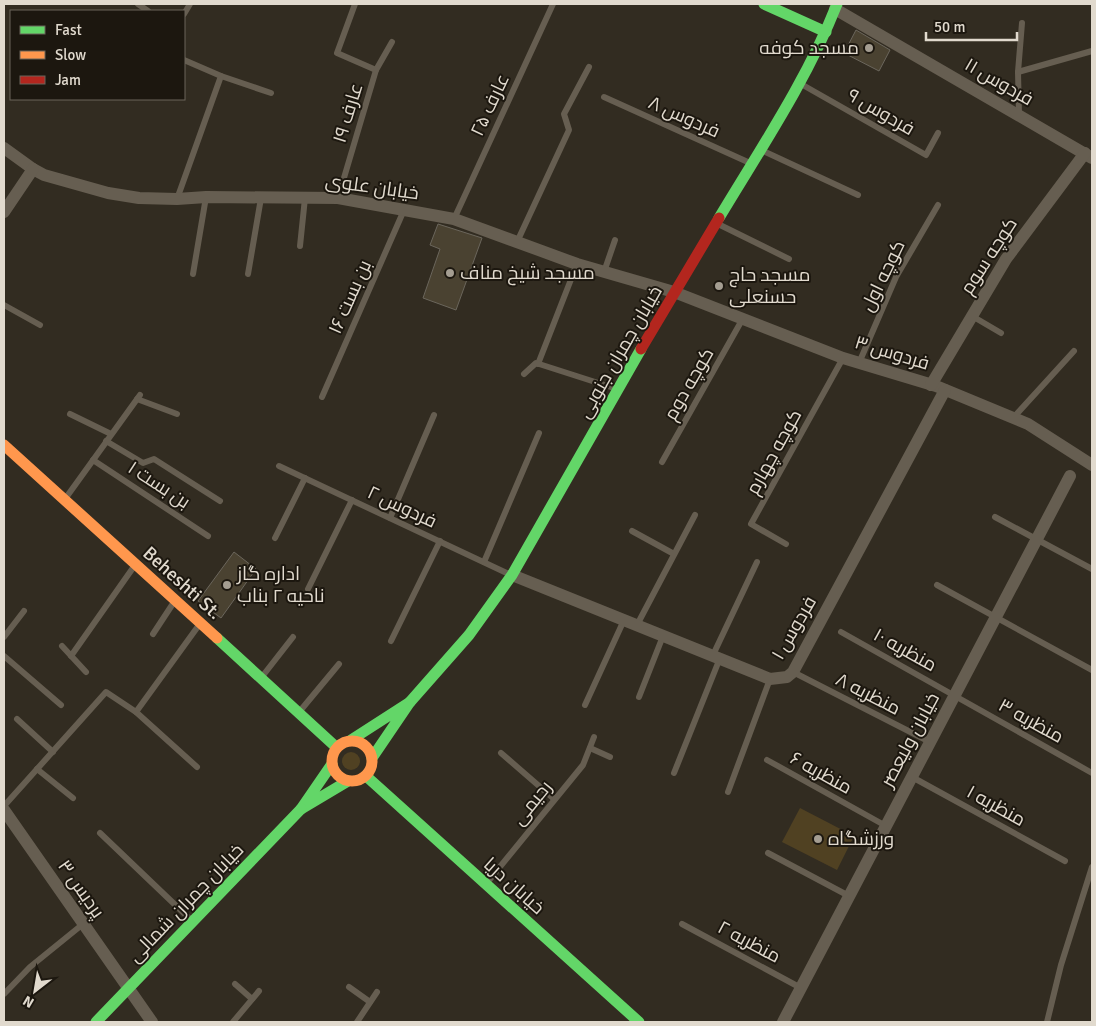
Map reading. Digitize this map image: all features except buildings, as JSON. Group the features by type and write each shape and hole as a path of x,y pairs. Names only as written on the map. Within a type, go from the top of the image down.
{"main road":[{"path":"764,4 826,32"},
{"name":"خیابان چمران جنوبی","path":"372,758 410,702 469,636 512,575 674,292 799,83 826,32 836,6"},
{"name":"Beheshti St.","path":"4,445 336,747"},
{"name":"خیابان چمران جنوبی","path":"351,740 410,702"},
{"path":"351,740 367,747 372,758 370,771 366,776 348,781 337,775 332,764 336,747 351,740"},
{"name":"خیابان چمران شمالی","path":"96,1022 301,809 332,764"},
{"name":"خیابان دریا","path":"366,776 638,1022"},
{"name":"خیابان چمران شمالی","path":"301,809 348,781"}],"street":[{"name":"فردوس ۱۱","path":"836,6 1088,156"},
{"name":"خیابان علوی","path":"4,148 33,169 72,184 139,198 177,200 206,197 338,198 454,219 576,264 674,292"},
{"name":"کوچه سوم","path":"931,385 1006,259 1088,156"},
{"path":"4,212 33,169"},
{"name":"فردوس ۳","path":"674,292 843,358 931,385 1028,424 1092,464"},
{"name":"فردوس ۱","path":"512,575 770,678 786,676 793,672 944,390"},
{"name":"خیابان ولیعصر","path":"783,1022 1070,476"},
{"name":"پردیس ۳","path":"4,808 152,1022"}],"lane":[{"name":"عارف ۱۹","path":"338,198 376,70 338,53 355,4"},
{"name":"عارف ۲۵","path":"454,219 553,4"},
{"path":"1019,115 1018,72 1022,23"},
{"path":"376,70 392,42"},
{"path":"1018,72 1092,51"},
{"path":"185,60 221,76 271,93"},
{"path":"517,242 569,130 564,114 589,67"},
{"path":"177,200 221,76"},
{"name":"فردوس ۹","path":"799,83 926,155 938,133"},
{"name":"فردوس ۸","path":"604,97 752,164"},
{"path":"760,150 858,195"},
{"path":"193,274 206,197"},
{"path":"248,274 261,198"},
{"path":"300,246 305,198"},
{"name":"کوچه اول","path":"859,363 896,277 938,204"},
{"name":"بن بست ۱۶","path":"322,397 405,209"},
{"path":"716,223 789,259"},
{"path":"604,272 615,240"},
{"path":"538,364 576,264"},
{"path":"4,304 40,326"},
{"path":"972,316 1001,333"},
{"name":"کوچه دوم","path":"662,462 742,320"},
{"path":"1013,418 1074,351"},
{"name":"کوچه چهارم","path":"786,544 751,524 843,358"},
{"path":"524,374 536,363 618,390"},
{"path":"64,500 138,397 177,414"},
{"path":"70,414 111,434"},
{"path":"390,518 434,415"},
{"path":"484,562 539,433"},
{"path":"106,441 143,463 154,459 220,501"},
{"name":"بن بست ۱","path":"93,460 208,536"},
{"name":"فردوس ۲","path":"280,466 512,575"},
{"path":"275,538 305,478"},
{"path":"308,589 352,500"},
{"path":"637,625 695,515"},
{"path":"995,517 1092,569"},
{"path":"632,531 674,554"},
{"path":"391,641 440,541"},
{"path":"674,773 716,657 757,562"},
{"path":"72,656 136,564"},
{"path":"937,585 1092,670"},
{"path":"153,634 175,601"},
{"path":"4,637 24,611"},
{"path":"585,705 624,619"},
{"path":"136,712 200,623"},
{"name":"منظریه ۱۰","path":"841,632 955,695"},
{"path":"639,697 663,635"},
{"path":"261,679 293,637"},
{"path":"62,646 86,672"},
{"path":"4,656 61,704"},
{"path":"298,713 339,664"},
{"name":"منظریه ۸","path":"793,672 930,742"},
{"path":"728,792 770,678"},
{"path":"4,808 106,692 136,712 198,766"},
{"name":"منظریه ۳","path":"955,695 1092,773"},
{"path":"17,719 53,752"},
{"name":"رحیمی","path":"485,884 583,765 594,737"},
{"path":"590,748 610,757"},
{"path":"500,753 554,799"},
{"name":"منظریه ۶","path":"767,760 886,826"},
{"path":"37,769 73,798"},
{"name":"منظریه ۱","path":"912,777 1065,861"},
{"path":"100,833 193,922"},
{"path":"768,853 849,896"},
{"path":"1047,1022 1061,965 1092,867"},
{"path":"4,994 30,967 83,924"},
{"name":"منظریه ۲","path":"682,924 801,988"},
{"path":"235,984 252,999"},
{"path":"349,987 370,1002"},
{"path":"233,1022 259,991"},
{"path":"357,1022 377,992"}],"shaded area":[{"path":"347,752 355,752 360,757 358,768 347,770 342,765 342,757"},
{"name":"ورزشگاه","path":"800,808 854,836 837,870 782,842"}],"traffic: fast":[{"path":"764,4 826,32"},
{"path":"719,218 798,87 837,4"},
{"path":"410,702 469,635 512,575 641,349"},
{"path":"217,638 336,747"},
{"path":"351,740 410,702 372,758"},
{"path":"332,764 301,809 348,781"},
{"path":"366,776 639,1022"},
{"path":"96,1022 301,809"}],"traffic: slow":[{"path":"4,445 217,638"},
{"path":"356,741 363,744 369,750 372,761 371,769 363,778 356,781 348,781 341,778 333,769 332,757 335,750 344,742 356,741"}],"traffic: jam":[{"path":"641,349 719,218"}],"place":[{"name":"مسجد کوفه","path":"869,48"},
{"name":"مسجد شیخ مناف","path":"450,273"},
{"name":"مسجد حاج حسنعلی","path":"719,286"},
{"name":"اداره گاز ناحیه ۲ بناب","path":"227,585"},
{"name":"ورزشگاه","path":"818,839"}]}
